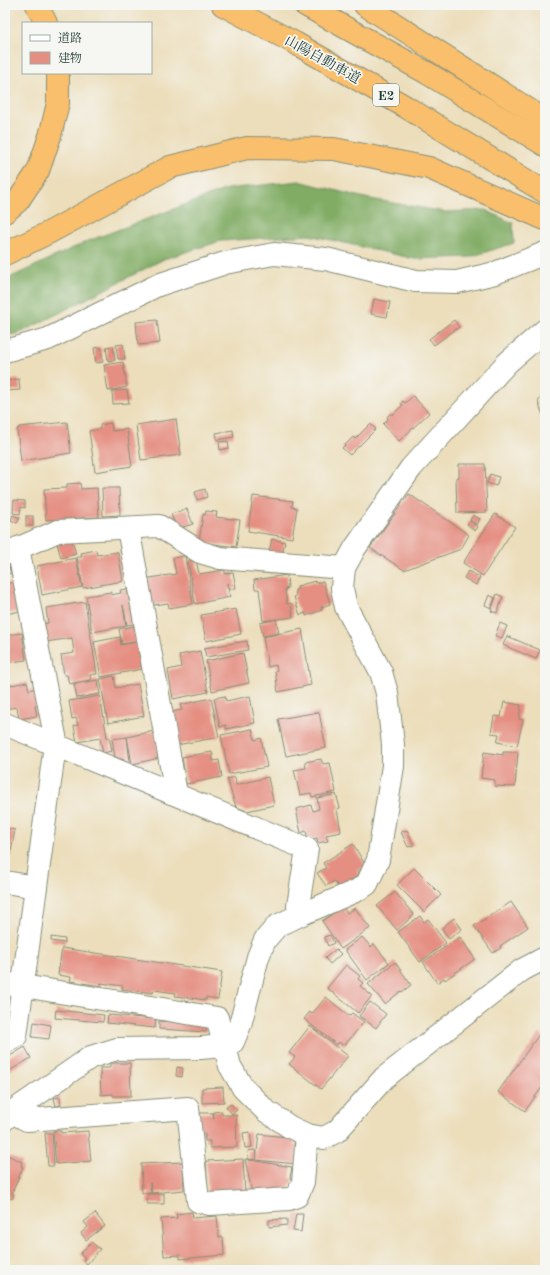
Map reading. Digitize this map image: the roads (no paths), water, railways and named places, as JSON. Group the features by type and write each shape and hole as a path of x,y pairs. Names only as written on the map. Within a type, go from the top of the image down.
{"highway":[{"path":"37,5 46,22"},
{"name":"山陽自動車道","path":"223,5 295,43 400,103 545,192"},
{"path":"305,5 427,73 545,145"},
{"path":"365,5 545,120"},
{"path":"5,212 18,201 38,171 50,136 58,103 58,74"},
{"path":"5,254 50,232 170,167 247,148 334,149 429,168 543,218"}],"street":[{"path":"5,350 48,339 158,285 225,263 274,254 326,258 416,281 457,282 496,273 545,253"},
{"path":"8,1116 91,1057 117,1049 201,1048 224,1046 233,1042 240,1025 258,957 266,940 277,926 358,890 367,884 378,860 393,766 393,744 387,693 381,672 346,607 342,588 344,568 355,548 411,468 507,362 545,330"},
{"path":"5,1042 16,1036 14,984 36,887 55,745 55,736 12,551 58,531 159,526 200,552 220,558 344,568"},
{"path":"128,528 175,788 171,793"},
{"path":"5,724 307,849 298,906 302,914"},
{"path":"5,882 36,887"},
{"path":"14,984 217,1018 230,1066 243,1088 266,1111 290,1127 307,1135 324,1138 337,1131 384,1078 522,970 545,958"},
{"path":"8,1116 27,1120 188,1108 198,1201 210,1204 289,1199 297,1196 302,1182 307,1135"}]}
